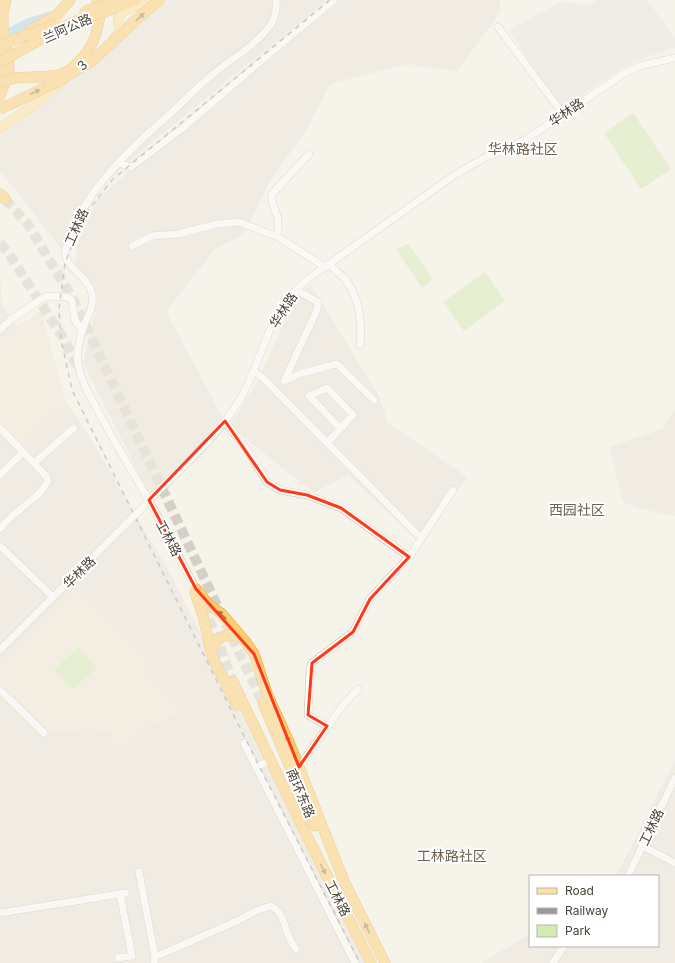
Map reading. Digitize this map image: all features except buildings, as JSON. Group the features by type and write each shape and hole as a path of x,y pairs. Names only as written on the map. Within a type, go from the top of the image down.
{"highway":[{"path":"0,96 9,71 3,27 3,13 6,0"},
{"path":"13,40 58,14 70,0"},
{"path":"0,82 14,78 60,75 77,63 90,49 95,37 100,15 97,0"},
{"name":"兰阿公路","path":"0,48 13,40 114,0"},
{"name":"兰阿公路","path":"0,62 76,21 136,0"},
{"path":"0,109 55,82 92,61 160,0"},
{"path":"0,48 0,72"},
{"path":"196,589 209,605 222,614 254,654 268,696 299,767 344,881"},
{"path":"196,589 195,592 203,616 212,656 261,765 290,814 306,834"},
{"path":"212,656 214,644 223,636 235,635 245,641"},
{"name":"南环东路","path":"233,682 306,834"},
{"name":"南环东路","path":"263,704 322,843 344,881"},
{"name":"工林路","path":"306,834 371,963"},
{"name":"工林路","path":"344,881 385,963"}],"main road":[{"name":"3","path":"0,128 55,89 117,35 120,28 118,21 121,14 129,8 153,0"}],"street":[{"name":"工林路","path":"196,589 149,500 121,454 83,381 78,363 82,331 91,309 91,294 87,282 67,262 65,252 76,223 96,189 118,163 192,92 213,74 250,47 274,18 276,0"},
{"path":"118,163 131,166 184,127 334,0"},
{"path":"498,26 563,114"},
{"name":"华林路","path":"0,650 149,500 173,478 225,421 240,400 254,371 266,338 280,311 296,290 327,265 456,174 486,157 514,146 633,69 651,63 675,58"},
{"path":"278,237 278,218 272,201 272,194 309,154"},
{"path":"132,246 152,236 178,234 217,224 239,222 278,237 327,265 345,279 357,300 361,332 360,345"},
{"path":"296,290 318,302 317,310 284,381 337,364 374,400"},
{"path":"0,330 9,321 44,297 56,296 68,297 72,301 75,320 82,331"},
{"path":"254,371 262,377 417,534"},
{"path":"327,443 353,415 327,388 309,396 340,428"},
{"path":"225,421 248,451 268,482 280,490 307,495 341,508 408,557"},
{"path":"0,428 46,476 48,481 45,486 0,528"},
{"path":"34,463 74,428"},
{"path":"0,475 23,452"},
{"path":"327,726 308,715 310,668 312,663 353,632 370,599 408,557 454,490"},
{"path":"0,546 53,597"},
{"path":"299,767 327,726 343,705 358,689"},
{"path":"0,690 44,733"},
{"path":"244,743 261,765 355,963"},
{"name":"工林路","path":"628,875 675,778"},
{"path":"642,846 675,863"},
{"path":"139,872 154,960 258,910 271,906 276,908 281,916 290,942 296,949"},
{"path":"0,913 123,894 132,956 118,958"},
{"path":"553,963 563,947"}],"highlighted area":[{"path":"225,421 267,482 280,490 307,495 341,508 409,557 370,599 353,632 312,663 308,715 327,726 299,767 254,654 196,589 149,500"}],"shaded area":[{"path":"148,0 326,0 122,167 75,215 61,249 19,194 0,172 0,128 78,73 124,21"},
{"path":"338,0 500,0 500,12 457,72 408,64 330,84 306,131 273,176 244,234 214,250 166,312 224,420 151,497 83,363 98,300 89,283 75,264 77,246 96,201 164,139"},
{"path":"597,0 647,0 675,38 675,48 643,58 617,72 561,108 509,30 563,1 587,6"},
{"path":"0,277 2,304 92,441 170,573 366,963 0,963"},
{"path":"311,285 379,396 388,423 467,477 420,543 348,475 314,493 230,426 257,382 296,297"},
{"path":"41,311 67,407 50,415 20,445 0,425 0,338"},
{"path":"675,407 675,516 641,509 623,502 609,447 663,429"},
{"path":"74,588 154,664 144,675 181,709 159,726 148,720 120,748 112,741 112,732 97,733 90,729 69,734 41,729 0,686 0,660"},
{"path":"675,760 675,963 481,963 529,935 529,947 659,947 659,875 617,875"}],"green space":[{"path":"633,113 671,169 641,189 604,133"},
{"path":"408,244 433,279 422,288 396,249"},
{"path":"485,272 505,301 464,331 443,302"},
{"path":"78,647 97,667 73,690 54,670"}],"waterway":[{"path":"0,37 28,23 50,16"}],"tunnel":[{"path":"5,199 27,223 73,299 263,703"},
{"path":"0,243 7,251 62,336 80,371"},
{"path":"204,605 233,682"}],"railway":[{"path":"330,0 112,180 83,217 65,263 59,309 61,339 72,390 259,766 360,963"}],"district":[{"name":"华林路社区","path":"523,148"},
{"name":"西园社区","path":"577,509"},
{"name":"工林路社区","path":"452,855"}]}
